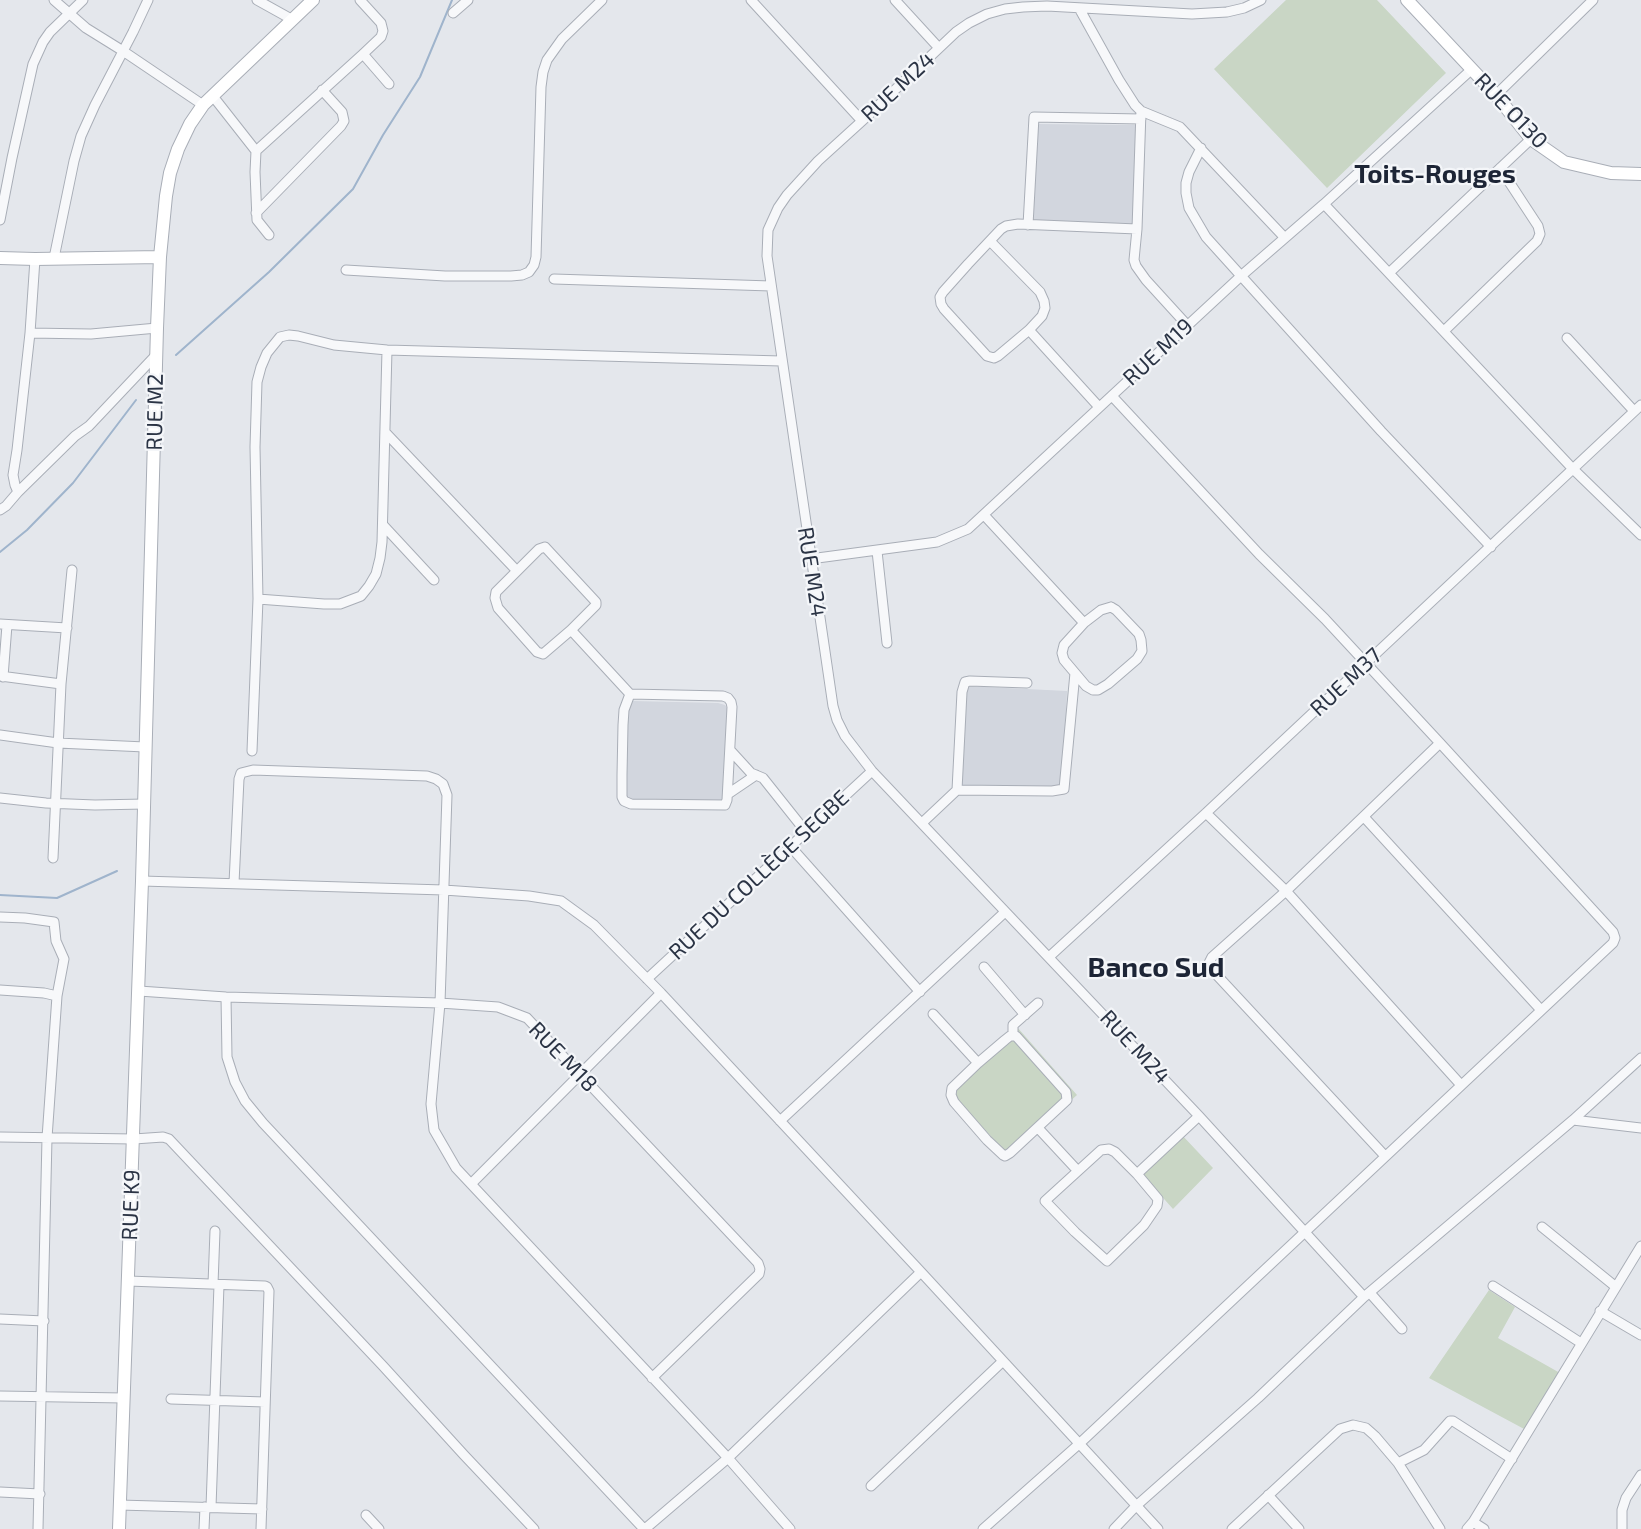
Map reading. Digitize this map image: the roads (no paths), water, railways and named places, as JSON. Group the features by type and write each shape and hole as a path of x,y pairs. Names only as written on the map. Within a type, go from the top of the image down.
{"street":[{"path":"54,0 86,28 203,105"},
{"path":"0,220 33,64 50,32 83,0"},
{"path":"54,258 81,136 148,0"},
{"path":"257,0 293,20"},
{"name":"RUE M2","path":"142,881 157,328 160,257 170,173 184,136 203,105 313,0"},
{"path":"256,151 377,42 383,31 378,18 360,0"},
{"path":"453,13 468,0"},
{"path":"346,270 445,276 511,276 529,272 536,256 540,98 543,72 547,60 562,39 602,0"},
{"path":"750,0 862,121"},
{"path":"895,0 939,48"},
{"name":"RUE M24","path":"1261,0 1244,8 1227,12 1172,14 1018,4 987,14 969,23 956,32 806,172 787,195 768,230 771,286 833,706 837,720 854,749 872,771 1200,1116 1305,1232 1402,1329"},
{"name":"RUE O130","path":"1407,0 1496,95 1531,139 1564,162 1611,173 1641,174"},
{"path":"1496,95 1593,0"},
{"path":"1079,8 1141,115 1134,260 1136,266 1187,325"},
{"path":"363,54 389,84"},
{"name":"RUE M19","path":"810,559 937,542 968,529 1187,325 1471,70"},
{"path":"256,213 344,121 342,112 322,90"},
{"path":"212,95 256,151 256,213 260,225 269,235"},
{"path":"1028,225 1034,117 1141,115 1180,127 1285,238"},
{"path":"1389,273 1531,139"},
{"path":"1201,148 1186,183 1187,200 1206,237 1374,422 1491,546"},
{"path":"1444,331 1537,241 1540,234 1538,226 1500,168"},
{"path":"1324,204 1572,468 1637,525 1641,535"},
{"path":"990,241 1043,296 1045,308 1042,316 1029,330 998,356 990,358 941,304 940,297 990,241 1006,226 1137,229"},
{"path":"0,258 160,257"},
{"path":"18,492 13,475 30,333 35,259"},
{"path":"554,279 771,286"},
{"path":"30,333 91,334 157,328"},
{"path":"1029,330 1099,407"},
{"path":"252,751 258,599 255,447 257,382 267,353 280,337 289,335 334,345 387,350 782,361"},
{"path":"1567,338 1638,408"},
{"path":"258,599 340,604 361,596 376,574 383,525 387,350"},
{"path":"0,510 75,436 89,426 157,354"},
{"path":"983,1529 1079,1444 1613,943 1615,938 1613,932 1440,743 1112,396"},
{"name":"RUE M37","path":"1049,957 1366,664 1638,408"},
{"path":"385,432 517,571"},
{"path":"984,515 1083,622"},
{"path":"383,525 434,580"},
{"path":"545,547 596,602 596,605 571,630 543,654 537,652 496,603 496,592 517,571 539,549 545,547"},
{"path":"877,551 887,643"},
{"path":"53,858 60,684 72,570"},
{"path":"1111,607 1139,634 1142,651 1137,659 1098,690 1086,686 1075,673 1062,653 1067,639 1083,622 1111,607"},
{"path":"60,684 1,676 4,625 67,628"},
{"path":"571,630 630,694 728,698 732,707 727,803 721,806 631,804 624,801 622,797 623,725 624,710 630,694"},
{"path":"922,823 957,790 1064,789 1075,673"},
{"path":"957,790 962,692 965,682 1027,683"},
{"path":"0,735 58,743 146,747"},
{"path":"1385,1156 1213,971 1209,963 1212,957 1286,891 1440,743"},
{"path":"730,750 751,772 764,778 807,832"},
{"path":"234,883 240,773 253,770 427,776 443,784 447,795 440,1003 431,1104 434,1130 456,1168 728,1458 786,1528"},
{"name":"RUE DU COLLÈGE SEGBE","path":"647,979 872,771"},
{"path":"728,794 756,775"},
{"path":"0,798 36,803 95,806 145,804"},
{"path":"1206,813 1286,891 1461,1085"},
{"path":"1364,817 1541,1010"},
{"path":"790,846 920,992"},
{"path":"142,881 444,890 529,896 561,901 594,925 661,993 1158,1529"},
{"name":"RUE K9","path":"119,1529 142,881"},
{"path":"780,1121 1005,912"},
{"path":"0,917 54,922 56,941 64,959 57,996 47,1138 38,1529"},
{"path":"984,967 1025,1015"},
{"path":"0,990 57,996"},
{"name":"RUE M18","path":"138,991 226,997 440,1003 498,1007 527,1018 758,1263 759,1274 652,1378"},
{"path":"471,1184 661,993"},
{"path":"226,997 227,1057 235,1082 245,1101 263,1123 645,1529 728,1458 921,1272"},
{"path":"1013,1035 1012,1027 1038,1003"},
{"path":"933,1014 978,1063"},
{"path":"1013,1035 1066,1092 1068,1097 1038,1128 1005,1156 987,1140 954,1102 951,1095 952,1088 978,1063 1013,1035"},
{"path":"1114,1529 1136,1506 1258,1398 1367,1295 1573,1120 1641,1058"},
{"path":"1137,1174 1200,1116"},
{"path":"1573,1120 1641,1128"},
{"path":"1038,1128 1077,1170"},
{"path":"0,1137 134,1139 164,1137 169,1139 534,1529"},
{"path":"1108,1149 1115,1152 1158,1199 1157,1206 1144,1225 1107,1261 1046,1202 1077,1170 1101,1150 1108,1149"},
{"path":"1542,1227 1616,1287"},
{"path":"204,1529 208,1507 215,1401 215,1231"},
{"path":"1484,1529 1470,1526 1600,1311 1638,1259 1641,1246"},
{"path":"128,1281 265,1286 269,1291 261,1529"},
{"path":"1493,1286 1581,1344"},
{"path":"1600,1311 1641,1335"},
{"path":"0,1319 44,1321"},
{"path":"871,1486 1003,1361"},
{"path":"0,1396 124,1398"},
{"path":"171,1399 265,1402"},
{"path":"1398,1463 1424,1450 1450,1421 1454,1421 1512,1459"},
{"path":"1232,1529 1340,1429 1353,1425 1366,1428 1376,1436 1398,1463 1440,1529"},
{"path":"1622,1529 1622,1510 1626,1498 1641,1475"},
{"path":"0,1492 40,1494"},
{"path":"1268,1495 1299,1529"},
{"path":"119,1505 262,1509"},
{"path":"366,1515 379,1529"}],"waterway":[{"path":"176,355 269,272 353,189 383,135 420,77 452,0"},
{"path":"0,552 27,530 73,483 136,400"},
{"path":"0,895 57,898 117,871"}],"district":[{"name":"Toits-Rouges","path":"1435,174"},
{"name":"Banco Sud","path":"1156,968"}]}
